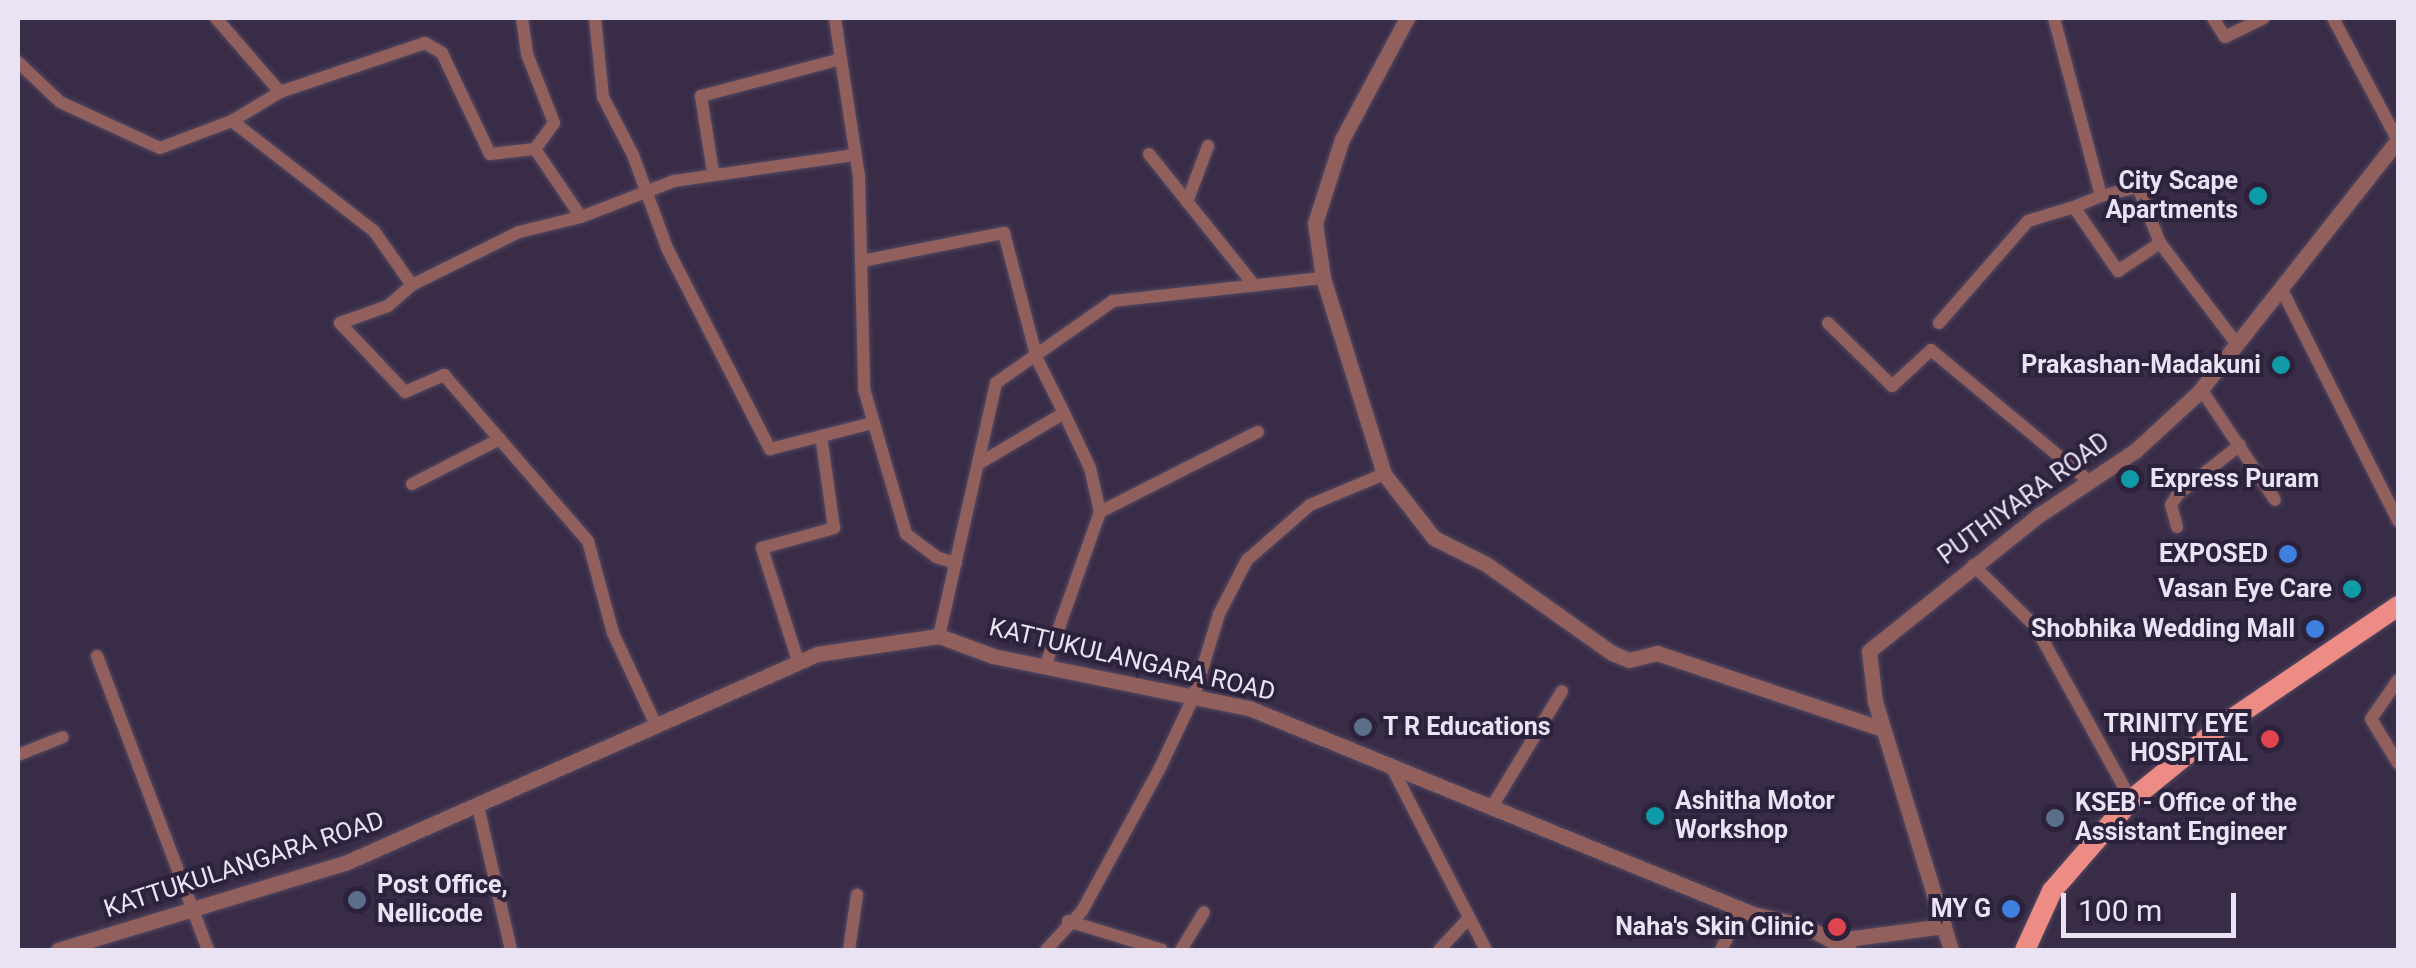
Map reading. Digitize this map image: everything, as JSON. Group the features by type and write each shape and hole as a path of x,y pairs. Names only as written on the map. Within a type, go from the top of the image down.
{"main road":[{"path":"2025,950 2052,891 2131,800 2235,717 2398,606"},
{"path":"2038,950 2052,914 2079,874 2141,808 2230,736 2398,621"}],"street":[{"path":"216,18 280,92"},
{"path":"18,62 60,102 160,148 232,122 280,92 425,43 442,53 490,154 535,149 554,123 527,54 522,18"},
{"path":"595,18 602,97 644,192 770,449 872,423"},
{"path":"835,18 854,155 862,261 864,388 906,534 916,546 956,562"},
{"path":"1407,18 1342,139 1315,223 1324,278 1384,474 1434,538 1486,564 1612,652 1630,660 1657,653 1884,729"},
{"path":"2054,18 2101,196"},
{"path":"2213,18 2225,37 2264,18"},
{"path":"2333,18 2398,141"},
{"path":"713,172 701,96 841,59"},
{"path":"232,122 374,231 412,285"},
{"name":"PUTHIYARA ROAD","path":"1951,950 1884,729 1869,651 1973,565 2136,450 2201,389 2398,141"},
{"path":"1187,202 1208,146"},
{"path":"535,149 581,217"},
{"path":"1149,154 1254,285"},
{"path":"656,723 613,633 588,541 444,375 405,392 340,323 388,306 412,285 519,232 581,217 644,192 713,172 854,155"},
{"path":"1939,323 2028,221 2138,187 2160,243 2237,344"},
{"path":"2074,207 2118,271 2160,243"},
{"path":"862,261 1004,234 1037,359 1090,468 1100,512 1046,664"},
{"path":"939,636 996,382 1037,359 1113,301 1324,278"},
{"path":"2282,288 2398,521"},
{"path":"1828,323 1892,386 1930,350 2090,481"},
{"path":"2201,389 2275,500"},
{"path":"978,464 1064,413"},
{"path":"1100,512 1258,432"},
{"path":"798,661 762,548 834,528 821,436"},
{"path":"412,484 500,438"},
{"path":"2177,528 2171,505 2178,494 2240,445"},
{"path":"1046,950 1068,921 1082,911 1194,696 1219,614 1248,560 1310,505 1384,474"},
{"path":"1973,565 2035,626 2131,800"},
{"name":"KATTUKULANGARA ROAD","path":"58,950 195,905 346,863 798,661 939,636 994,656 1249,708 1740,909 1844,945"},
{"path":"97,656 195,905 208,950"},
{"path":"2398,680 2371,719 2398,763"},
{"path":"1493,805 1562,691"},
{"path":"18,755 63,737"},
{"path":"1390,764 1486,950"},
{"path":"478,806 511,950"},
{"path":"849,950 856,895"},
{"path":"1721,950 1740,909"},
{"path":"1181,950 1204,912"},
{"path":"1438,950 1469,918"},
{"path":"1068,921 1162,950"},
{"path":"1844,945 1944,926"}],"place":[{"name":"City Scape Apartments","path":"2258,196"},
{"name":"Prakashan-Madakuni","path":"2281,365"},
{"name":"Express Puram","path":"2130,479"},
{"name":"EXPOSED","path":"2288,554"},
{"name":"Vasan Eye Care","path":"2352,589"},
{"name":"Shobhika Wedding Mall","path":"2315,629"},
{"name":"T R Educations","path":"1363,727"},
{"name":"TRINITY EYE HOSPITAL","path":"2270,739"},
{"name":"Ashitha Motor Workshop","path":"1655,816"},
{"name":"KSEB - Office of the Assistant Engineer","path":"2055,818"},
{"name":"Post Office, Nellicode","path":"357,900"},
{"name":"MY G","path":"2011,909"},
{"name":"Naha's Skin Clinic","path":"1837,927"}]}
